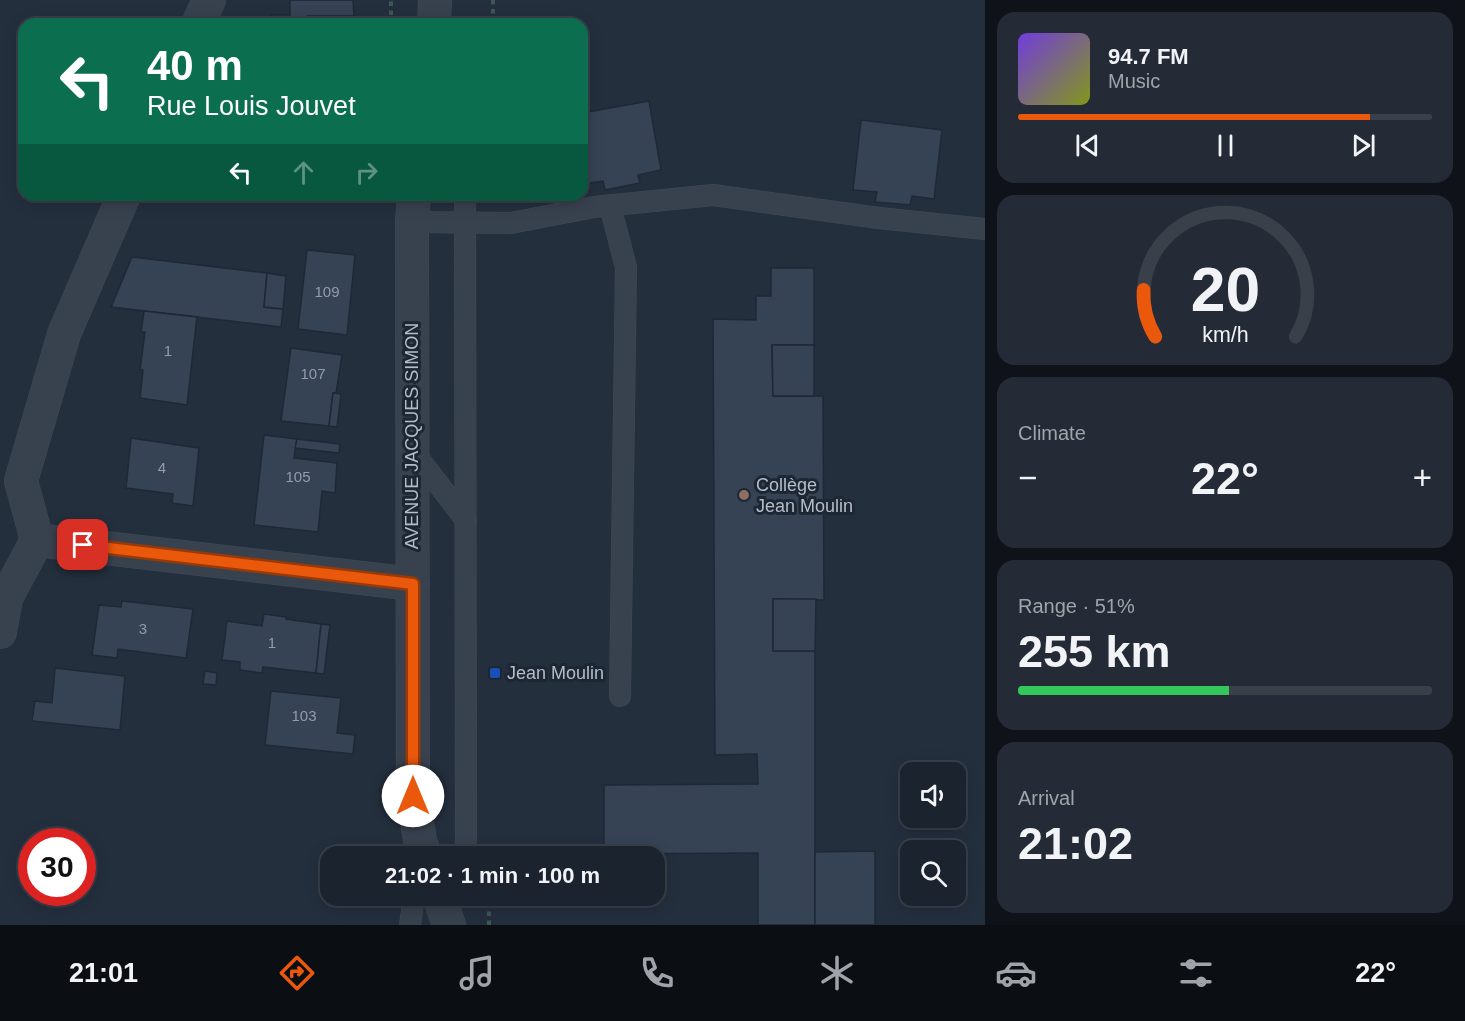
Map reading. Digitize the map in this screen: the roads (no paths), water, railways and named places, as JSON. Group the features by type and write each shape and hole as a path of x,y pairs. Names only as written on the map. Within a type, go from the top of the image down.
{"street":[{"path":"201,18 209,0"},
{"path":"434,18 435,0"},
{"path":"0,632 6,598 38,540 21,481 64,334 121,201"},
{"name":"AVENUE JACQUES SIMON","path":"413,209 413,796 420,846"},
{"path":"38,540 413,584"},
{"path":"442,906 449,925"}],"lane":[{"path":"413,209 465,223 511,223 594,207 713,195 879,218 985,229"},
{"path":"465,201 465,846"},
{"path":"610,206 626,267 620,696"},
{"path":"412,450 465,520"},
{"path":"410,925 413,906"},
{"path":"455,925 458,906"}],"place":[{"name":"Collège Jean Moulin","path":"744,495"},
{"name":"Jean Moulin","path":"495,673"}]}
